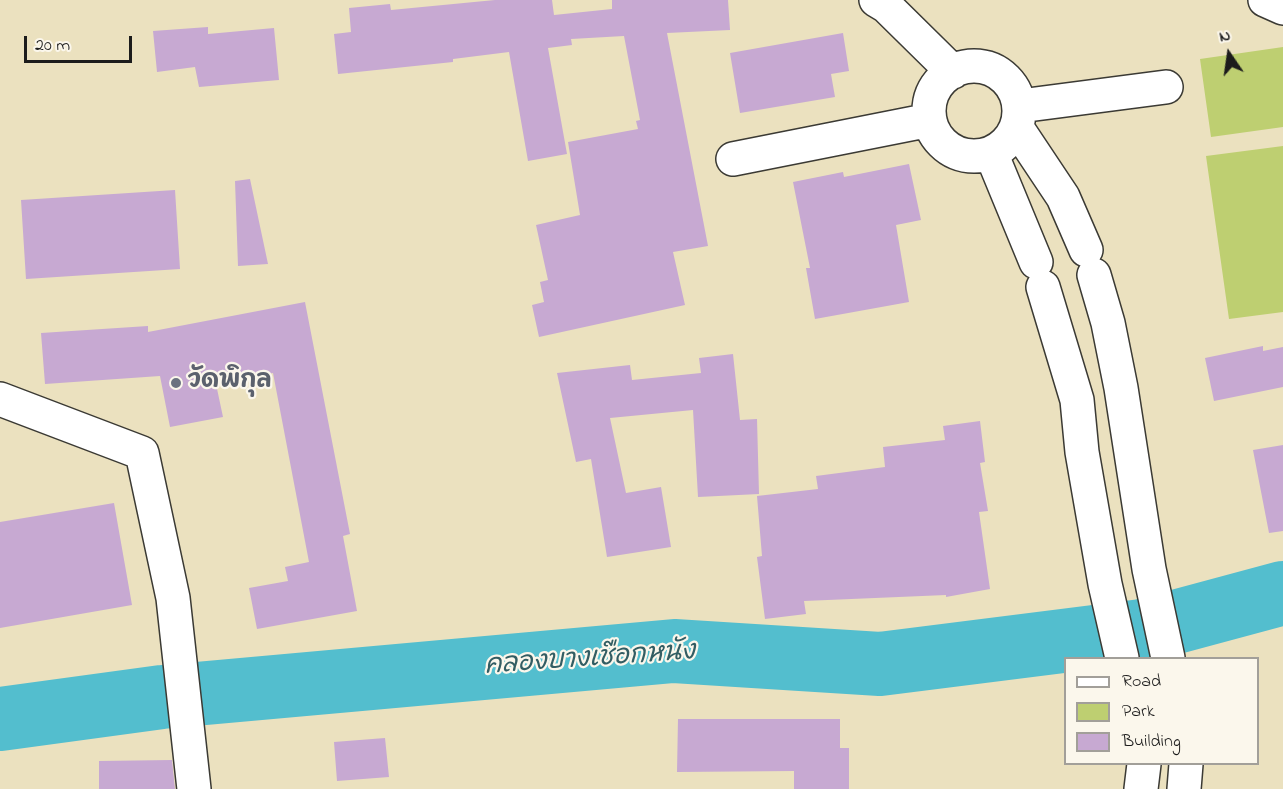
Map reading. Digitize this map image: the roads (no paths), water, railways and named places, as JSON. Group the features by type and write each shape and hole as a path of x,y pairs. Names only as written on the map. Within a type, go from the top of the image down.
{"street":[{"path":"876,0 886,6 953,72"},
{"path":"1264,0 1283,8"},
{"path":"1018,117 1009,142 991,153 966,156 951,151 939,141 930,120 931,97 938,85 961,68 975,66 990,69 1003,76 1012,86 1018,117 1063,197 1090,262 1108,323 1121,388 1149,569 1168,657"},
{"path":"1018,117 1166,87"},
{"path":"733,159 930,120"},
{"path":"991,153 1039,274 1077,400 1082,452 1103,573 1122,657"},
{"path":"0,399 142,453 173,598 194,784"},
{"path":"1141,789 1144,765"},
{"path":"1184,789 1186,765"}],"waterway":[{"name":"คลองบางเชือกหนัง","path":"0,719 162,697 674,651 880,664 1142,631 1283,593"}],"place":[{"name":"วัดพิกุล","path":"176,383"}]}
